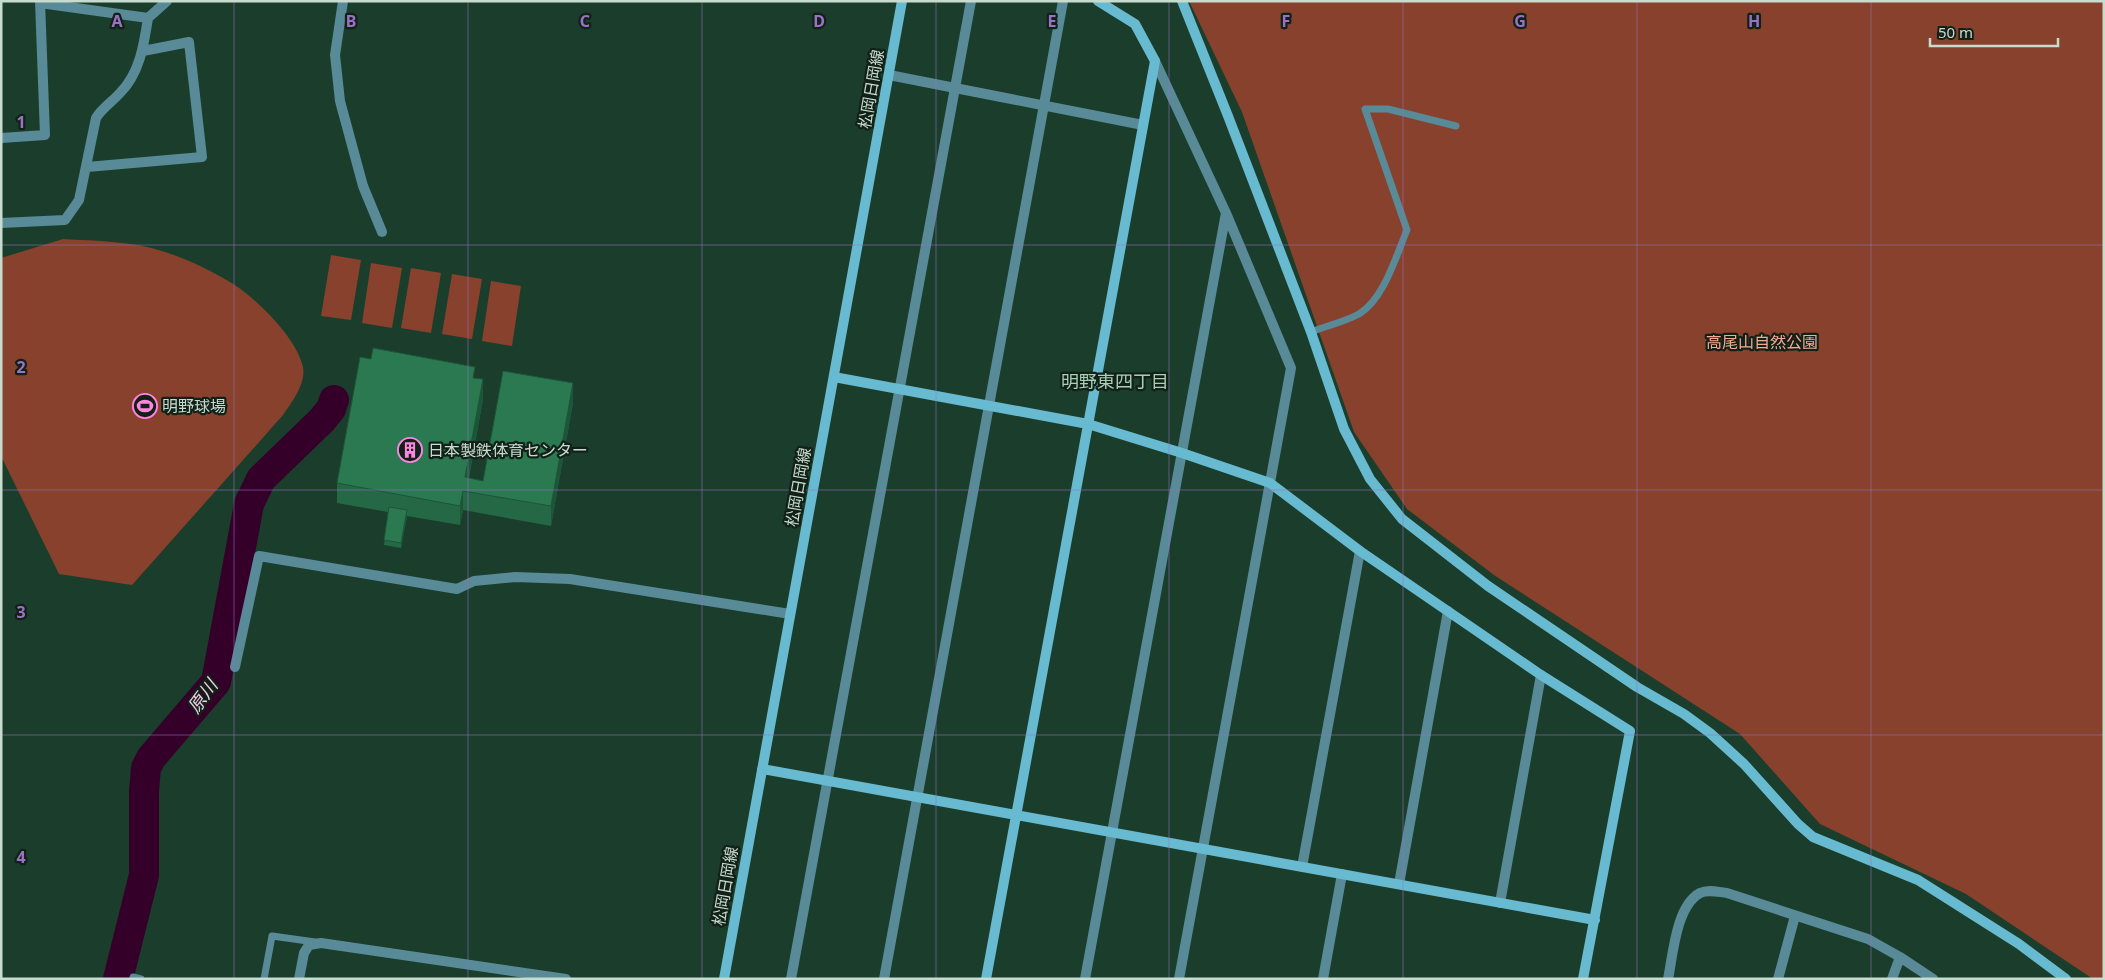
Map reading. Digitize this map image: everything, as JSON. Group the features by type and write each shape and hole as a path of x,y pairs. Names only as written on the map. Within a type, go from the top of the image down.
{"street":[{"path":"1,222 65,220 79,200 96,118 99,112 122,92 135,70 143,51 148,18 167,1"},
{"path":"343,1 335,55 340,100 363,186 382,232"},
{"name":"松岡日岡線","path":"724,979 902,1"},
{"path":"791,979 971,1"},
{"path":"884,979 1063,1"},
{"path":"1098,1 1135,24 1155,61 1226,213 1291,368 1180,979"},
{"path":"1182,1 1311,332 1344,429 1370,479 1402,519 1488,586 1637,687 1684,714 1710,733 1744,764 1798,824 1813,837 1918,880 2019,944 2066,979"},
{"path":"1,138 45,135 40,2 148,18"},
{"path":"87,167 202,157 189,42 143,51"},
{"path":"986,979 1155,61"},
{"path":"889,75 1143,125"},
{"path":"1085,979 1226,213"},
{"path":"834,377 1088,424 1270,483 1360,551 1541,675 1630,731 1583,979"},
{"path":"1302,867 1360,551"},
{"path":"236,667 259,556 457,589 474,581 515,576 570,579 790,614"},
{"path":"1399,884 1448,611"},
{"path":"1500,903 1541,675"},
{"path":"762,769 1595,920"},
{"path":"1323,979 1342,874"},
{"path":"1668,979 1683,913 1693,898 1709,891 1727,893 1868,939 1933,979"},
{"path":"1778,979 1795,916"},
{"path":"299,979 304,953 308,945 321,943 566,979"},
{"path":"1892,979 1900,957"}],"lane":[{"path":"1311,332 1359,314 1369,306 1380,292 1407,230 1365,110 1388,109 1456,126"},
{"path":"264,979 272,936 321,943"}],"green space":[{"name":"高尾山自然公園","path":"1189,1 2104,1 2104,979 2093,979 1966,894 1820,824 1740,734 1494,575 1407,509 1354,432 1242,112"},
{"name":"明野球場","path":"63,239 114,242 153,248 182,258 214,273 240,289 274,319 293,344 303,367 300,386 283,415 132,585 59,574 1,456 1,258"},
{"path":"331,255 361,260 351,320 321,316"},
{"path":"371,263 402,268 392,328 362,323"},
{"path":"411,268 441,273 431,333 401,328"},
{"path":"452,274 482,279 472,339 442,334"},
{"path":"491,281 521,286 512,346 482,341"}],"building":[{"name":"日本製鉄体育センター","path":"373,348 475,367 473,378 483,379 465,477 483,481 503,371 573,383 551,506 463,491 460,506 337,483 360,357 371,359"},
{"path":"389,507 407,510 401,543 384,540"}],"waterway":[{"name":"原川","path":"118,979 144,875 144,791 146,768 151,758 216,682 249,504 261,479 322,420 331,409 334,400"}],"place":[{"name":"明野球場","path":"145,406"},
{"name":"日本製鉄体育センター","path":"410,450"}],"district":[{"name":"明野東四丁目","path":"1115,381"}]}
